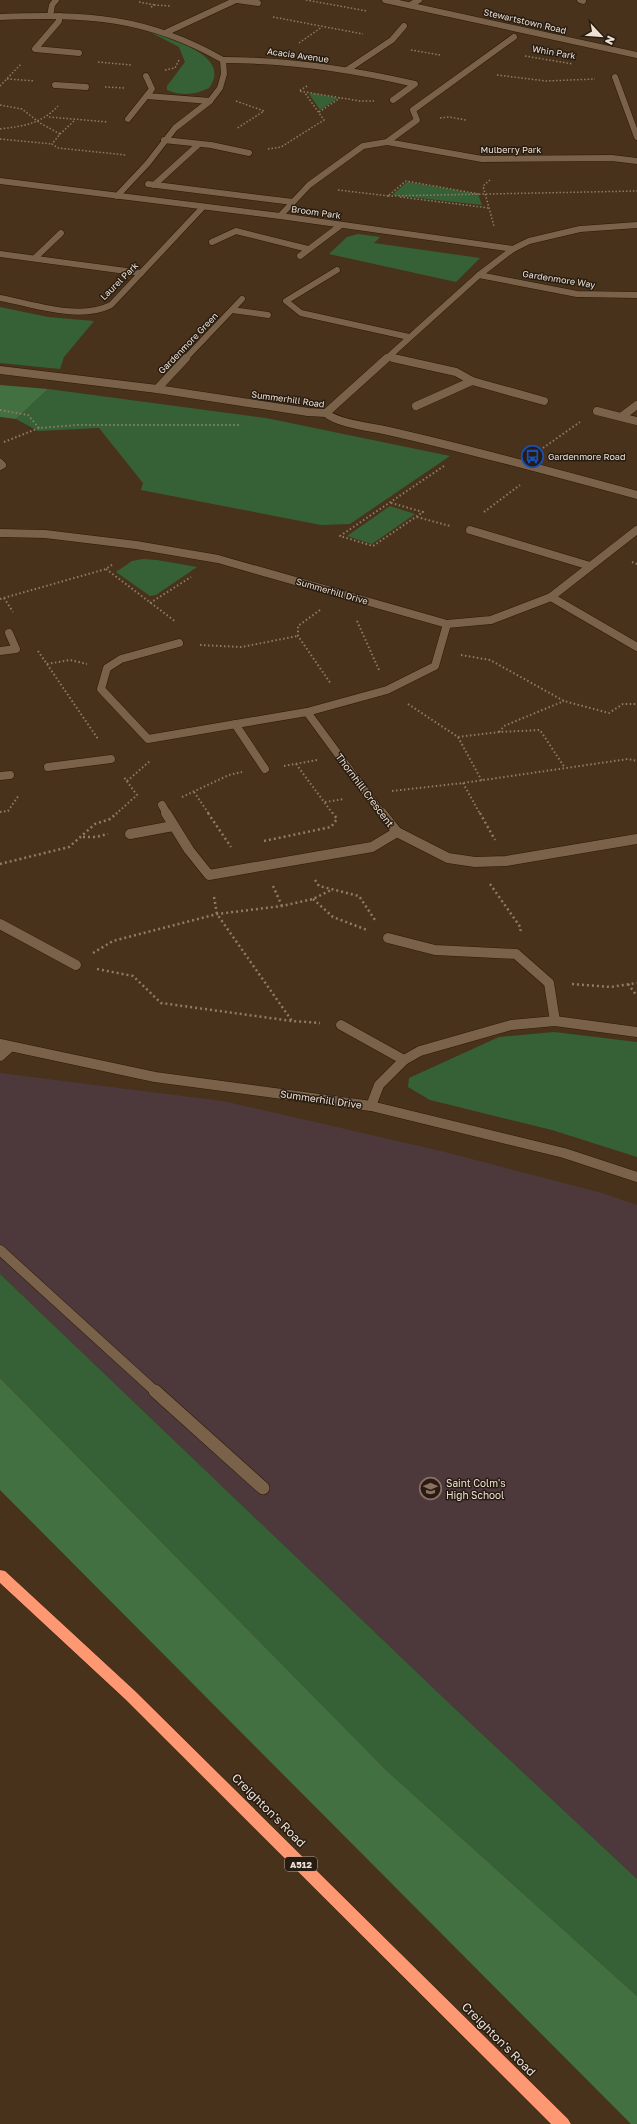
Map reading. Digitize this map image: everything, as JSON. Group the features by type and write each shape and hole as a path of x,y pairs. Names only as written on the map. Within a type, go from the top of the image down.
{"highway":[{"name":"Creighton's Road","path":"0,1575 130,1695 562,2124"}],"street":[{"path":"50,16 52,5 56,0"},
{"path":"167,32 198,19 216,7 236,0 258,4"},
{"name":"Stewartstown Road","path":"385,0 637,55"},
{"path":"410,5 419,0"},
{"path":"35,49 59,22 59,16"},
{"path":"0,17 59,16 126,21 167,32 199,45 222,60 224,74 220,88 210,101 176,128 164,140 153,158 117,196"},
{"path":"347,70 392,40 404,26"},
{"path":"417,120 413,110 514,37"},
{"path":"35,49 80,53"},
{"name":"Acacia Avenue","path":"222,60 271,60 347,70 415,84 393,100"},
{"path":"128,119 152,89 146,76"},
{"path":"615,77 637,137"},
{"path":"55,85 86,87"},
{"path":"147,96 210,101"},
{"name":"Mulberry Park","path":"387,142 417,120"},
{"path":"164,140 211,145 249,153"},
{"name":"Mulberry Park","path":"280,216 309,185 363,146 387,142 482,159 612,158 637,161"},
{"name":"Broom Park","path":"198,144 151,184 293,202"},
{"name":"Broom Park","path":"0,181 280,216 501,247 513,250"},
{"name":"Laurel Park","path":"0,298 69,311 99,311 111,305 203,207"},
{"path":"300,256 341,225"},
{"path":"326,412 479,275 513,250 530,241 580,229 637,225"},
{"path":"212,242 236,231 308,249"},
{"path":"35,258 61,233"},
{"path":"0,254 141,273"},
{"path":"344,275 335,271 286,301 301,313 409,337"},
{"name":"Gardenmore Way","path":"479,275 577,294 637,295"},
{"name":"Gardenmore Green","path":"157,389 242,299"},
{"name":"Gardenmore Green","path":"232,310 268,315"},
{"path":"388,357 456,372 472,381 544,401"},
{"name":"Summerhill Road","path":"0,370 157,389 308,412 326,412 330,417 352,423 469,449 637,495"},
{"path":"416,406 472,381"},
{"path":"621,417 637,405"},
{"path":"597,411 637,422"},
{"path":"0,463 2,465 0,466"},
{"path":"470,530 590,566"},
{"name":"Summerhill Drive","path":"0,533 45,534 136,545 218,559 447,624 491,620 551,597 637,530"},
{"path":"551,597 637,647"},
{"path":"179,643 121,659 107,668 101,689 148,739 307,712 387,690 434,666 447,624"},
{"path":"0,651 16,649 9,633"},
{"name":"Thornhill Crescent","path":"307,712 367,795 398,832 448,858 475,862 506,861 637,839"},
{"path":"235,724 265,769"},
{"path":"48,767 111,759"},
{"path":"0,776 10,775"},
{"path":"162,805 173,826 197,862 209,875 372,847 398,832"},
{"path":"130,834 173,826"},
{"path":"0,924 76,964"},
{"path":"388,938 435,950 516,954 549,983 555,1021"},
{"path":"371,1106 380,1085 404,1060 420,1051 511,1025 555,1021 637,1032"},
{"path":"341,1025 404,1060"},
{"path":"0,1056 5,1046"},
{"name":"Summerhill Drive","path":"5,1046 155,1077 371,1106 564,1154 637,1176"},
{"path":"0,1250 263,1488"}],"path":[{"path":"138,2 155,5"},
{"path":"258,4 259,14 392,40"},
{"path":"0,86 35,49"},
{"name":"Whin Park","path":"496,51 587,67 615,77"},
{"path":"80,53 96,61 131,65"},
{"path":"160,67 175,68"},
{"path":"334,69 299,91 360,101 393,100"},
{"path":"469,70 533,81 572,82 615,77"},
{"path":"6,79 52,83 55,85"},
{"path":"86,87 152,89"},
{"path":"249,153 281,147 324,120 305,92"},
{"path":"319,112 340,98"},
{"path":"211,145 264,111 232,99"},
{"path":"0,105 22,109 40,123 60,134"},
{"path":"417,120 449,117 466,120"},
{"path":"52,144 75,120"},
{"path":"0,129 31,126 40,123"},
{"path":"0,139 52,144 58,148 65,149 153,158"},
{"path":"501,247 483,186 498,174 508,159"},
{"path":"388,196 406,181 486,195"},
{"path":"309,185 489,208"},
{"path":"388,196 637,191"},
{"path":"0,410 28,415 39,428"},
{"path":"541,449 597,411"},
{"path":"0,444 39,428 78,425 222,425"},
{"path":"391,502 423,512 373,546 340,536 469,449"},
{"path":"416,517 470,530 485,512 522,484"},
{"path":"0,599 106,569 136,545"},
{"path":"150,603 218,559"},
{"path":"106,569 177,623 179,643 241,647 298,636"},
{"path":"346,595 387,690 458,737 482,781"},
{"path":"321,610 298,626 298,636 344,702"},
{"path":"0,864 69,847 94,824 110,819 137,795 38,651 16,649"},
{"path":"439,652 490,660 564,701 609,714 623,704 637,704"},
{"path":"47,664 70,660"},
{"path":"500,732 504,726 564,701"},
{"path":"458,737 500,732 540,730 566,768"},
{"path":"325,802 367,795 482,781 628,759 637,761"},
{"path":"259,842 331,827 337,818 296,764"},
{"path":"463,783 506,861"},
{"path":"194,792 230,848 238,846"},
{"path":"0,812 8,811 21,793"},
{"path":"301,859 319,886 359,896 388,938"},
{"path":"475,862 521,928 516,954"},
{"path":"209,875 217,914 292,1021"},
{"path":"76,964 113,941 217,914 282,906 313,899 333,889"},
{"path":"313,899 333,917 388,938"},
{"path":"76,964 133,976 161,1003 292,1021 341,1025"},
{"path":"549,983 611,986 637,983"},
{"path":"628,984 637,996"}],"shaded area":[{"name":"Saint Colm's High School","path":"0,1073 223,1101 445,1152 602,1193 637,1205 637,1879 451,1705 0,1274"}],"green space":[{"path":"148,31 170,38 196,50 206,58 213,67 214,77 209,88 188,94 167,90 167,86 185,62 179,47"},
{"path":"311,93 338,98 320,110 309,94"},
{"path":"407,182 478,194 482,205 392,195"},
{"path":"358,234 380,237 374,243 480,258 456,282 329,254 347,237"},
{"path":"0,307 48,317 94,321 64,357 60,369 0,363"},
{"path":"0,385 48,389 16,419 0,417"},
{"path":"48,389 266,418 450,456 350,524 321,525 141,490 143,483 99,428 38,431 16,419"},
{"path":"390,506 415,514 372,544 347,536"},
{"path":"143,559 197,567 156,595 150,596 116,572 132,561"},
{"path":"554,1032 637,1042 637,1157 552,1130 430,1100 408,1087 409,1078 499,1037"},
{"path":"0,1274 451,1705 637,1879 637,1996 387,1771 0,1378"},
{"path":"0,1378 387,1771 637,1996 637,2124 631,2124 0,1490"}],"place":[{"name":"Gardenmore Road","path":"532,456"},
{"name":"Saint Colm's High School","path":"431,1489"}]}
